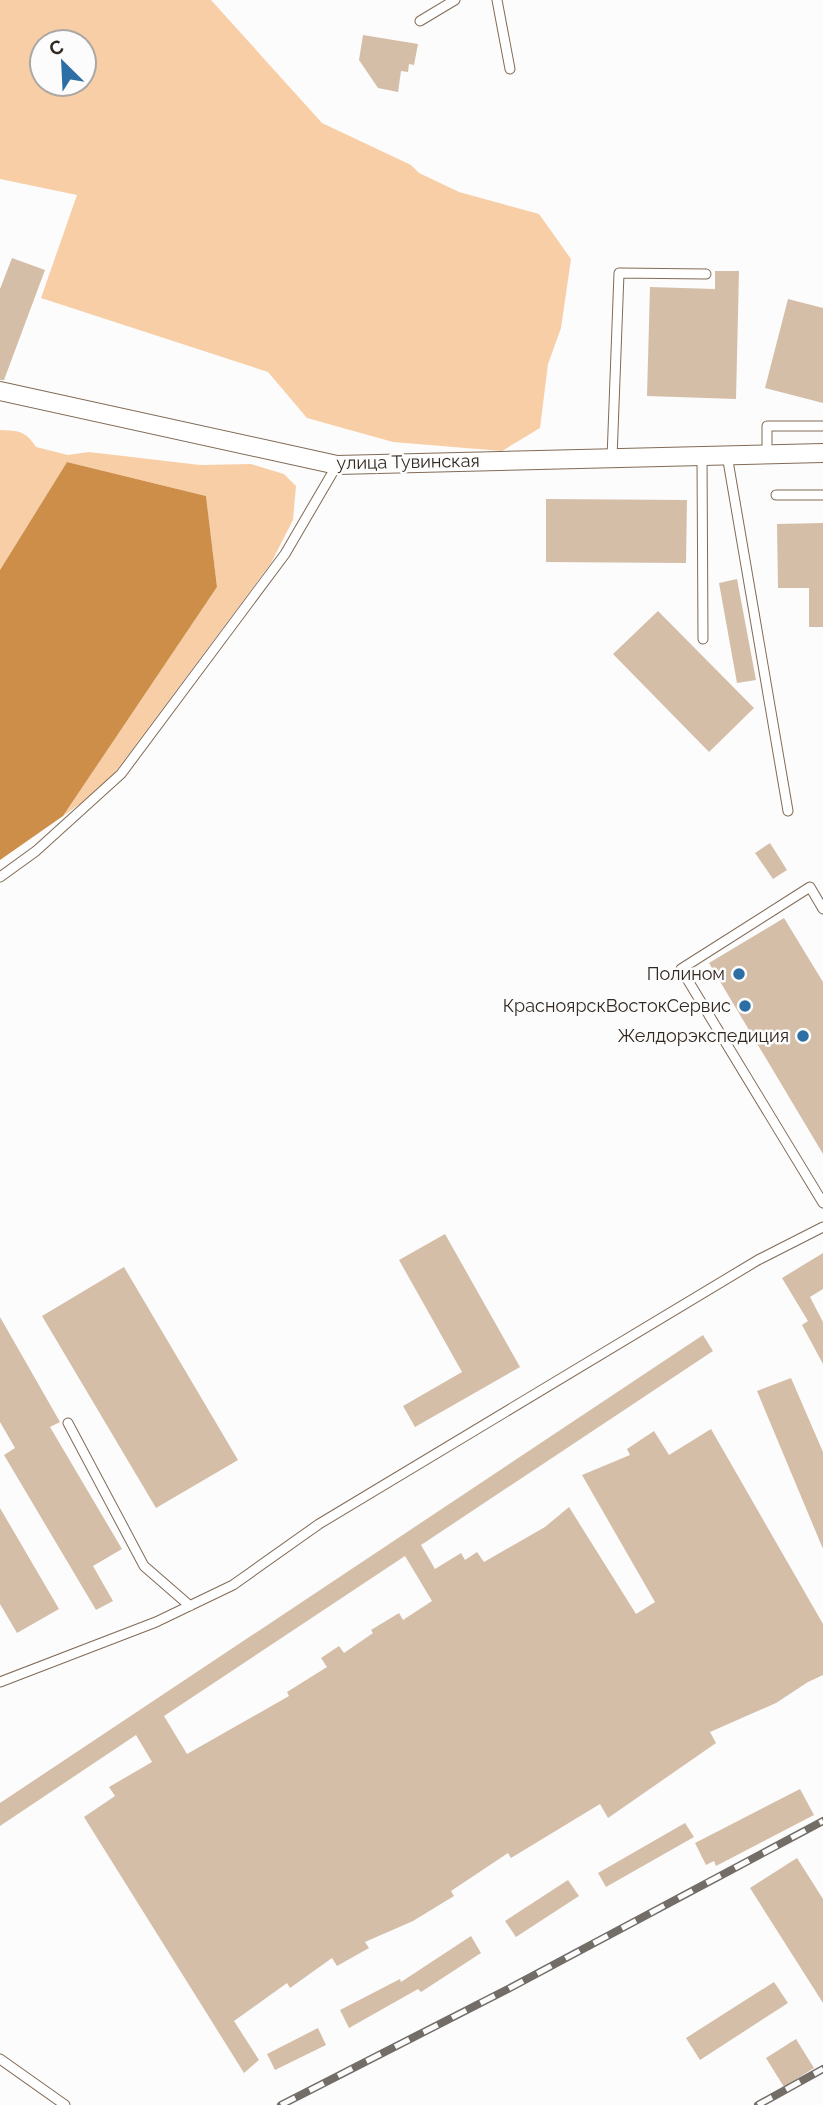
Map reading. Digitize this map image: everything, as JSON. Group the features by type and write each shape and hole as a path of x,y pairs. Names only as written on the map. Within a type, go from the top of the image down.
{"street":[{"name":"улица Тувинская","path":"0,390 337,465 823,453"}],"lane":[{"path":"420,20 455,0"},
{"path":"497,0 510,69"},
{"path":"612,458 619,273 706,274"},
{"path":"767,454 767,426 823,426"},
{"path":"727,455 788,811"},
{"path":"702,456 703,639"},
{"path":"0,877 36,851 121,774 285,554 337,465"},
{"path":"776,495 823,495"},
{"path":"823,909 810,887 681,969 823,1203"},
{"path":"0,1682 156,1622 233,1585 319,1524 734,1274 823,1227"},
{"path":"68,1423 145,1566 190,1606"},
{"path":"0,2059 65,2105"}],"shaded area":[{"path":"0,0 211,0 322,123 411,165 419,173 459,192 539,214 571,259 561,328 548,364 540,428 502,451 393,442 307,418 268,372 41,298 77,195 0,179"},
{"path":"0,430 21,432 36,447 68,455 89,452 200,465 251,464 284,474 296,486 293,520 271,563 105,786 63,816 217,587 206,496 67,462 0,570"},
{"path":"67,462 206,496 217,587 63,816 0,860 0,570"}],"building":[{"path":"363,35 418,44 414,65 409,64 408,72 401,71 398,92 378,88 359,60"},
{"path":"12,258 45,270 4,380 0,380 0,289"},
{"path":"715,271 739,271 736,399 647,396 650,287 715,289"},
{"path":"788,299 823,308 823,403 765,388"},
{"path":"546,499 687,500 686,563 546,562"},
{"path":"823,523 823,627 809,627 809,588 778,588 777,524"},
{"path":"737,579 756,680 737,683 719,583"},
{"path":"658,611 754,708 709,752 613,654"},
{"path":"770,843 787,870 773,879 755,853"},
{"path":"784,918 823,982 823,1154 709,963"},
{"path":"445,1234 520,1367 415,1427 403,1406 462,1372 399,1260"},
{"path":"823,1253 823,1289 810,1297 823,1322 823,1364 802,1325 808,1321 782,1278"},
{"path":"124,1267 238,1460 156,1508 42,1316"},
{"path":"0,1317 60,1422 50,1427 122,1549 93,1566 113,1601 96,1610 4,1455 15,1448 0,1422"},
{"path":"703,1335 713,1351 421,1545 435,1569 461,1553 465,1560 477,1552 484,1562 545,1527 569,1507 636,1614 655,1602 582,1475 630,1455 627,1449 654,1431 669,1455 711,1429 823,1624 823,1675 776,1703 710,1732 716,1743 608,1818 600,1804 511,1858 508,1853 451,1891 454,1896 413,1921 365,1942 369,1948 337,1966 332,1958 290,1988 287,1983 234,2021 259,2060 244,2073 84,1817 115,1796 109,1787 152,1762 136,1735 0,1826 0,1803","holes":["405,1556 432,1601 403,1620 399,1613 371,1630 373,1633 344,1653 339,1646 321,1658 327,1667 287,1692 289,1696 187,1754 164,1716"]},
{"path":"791,1378 823,1452 823,1549 757,1391"},
{"path":"0,1508 59,1609 17,1633 0,1604"},
{"path":"800,1789 814,1815 716,1866 714,1861 706,1865 695,1843"},
{"path":"685,1823 694,1837 606,1887 598,1873"},
{"path":"797,1858 823,1899 823,2003 750,1888"},
{"path":"568,1880 579,1896 516,1937 505,1921"},
{"path":"471,1936 481,1953 421,1992 418,1989 349,2028 340,2010 400,1979 401,1982"},
{"path":"774,1982 788,2003 700,2060 686,2038"},
{"path":"318,2028 326,2045 275,2070 267,2054"},
{"path":"796,2039 814,2068 784,2087 766,2058"}],"railway":[{"path":"281,2105 508,1989 823,1821"},
{"path":"758,2105 823,2069"}],"place":[{"name":"Полином","path":"739,974"},
{"name":"КрасноярскВостокСервис","path":"745,1006"},
{"name":"Желдорэкспедиция","path":"803,1036"}]}
